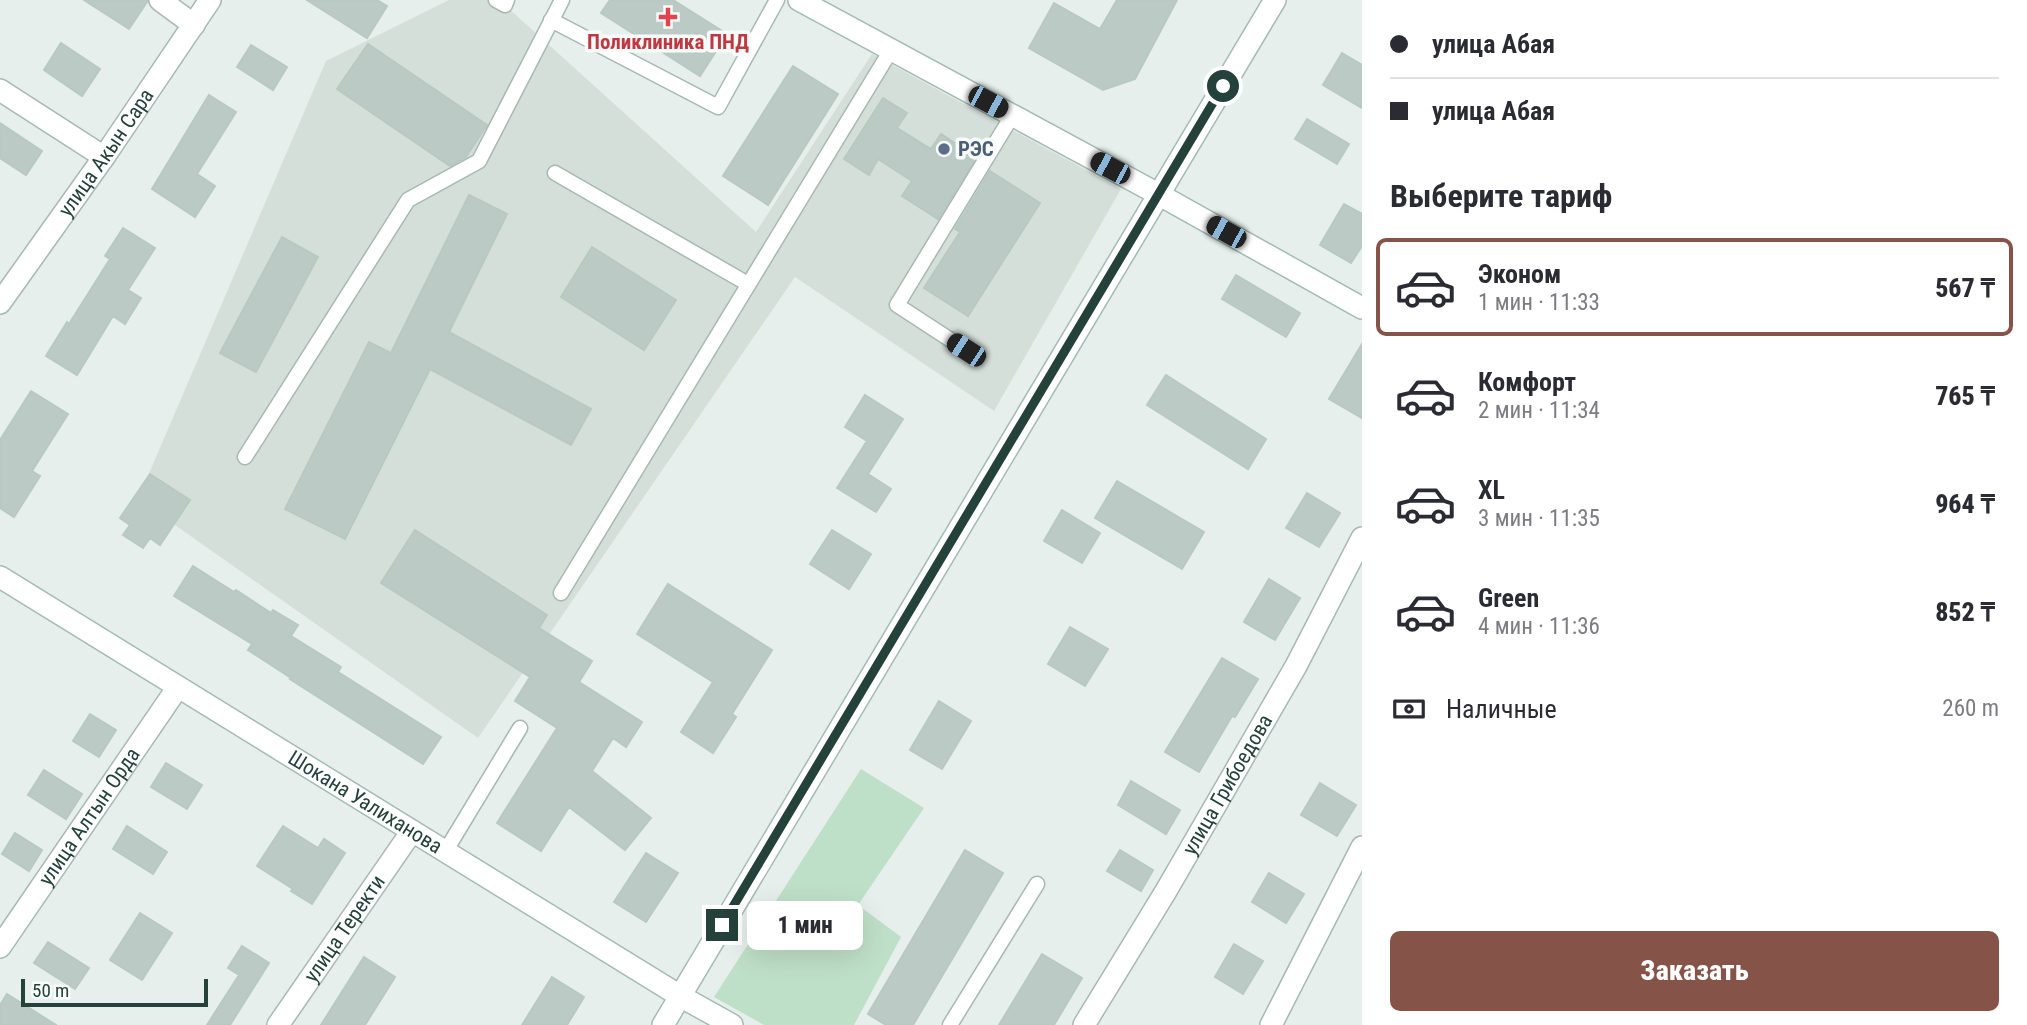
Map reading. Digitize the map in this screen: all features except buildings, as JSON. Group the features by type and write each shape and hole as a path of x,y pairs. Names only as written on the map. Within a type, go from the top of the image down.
{"street":[{"path":"160,0 194,25"},
{"name":"улица Акын Сара","path":"0,303 104,157 210,0"},
{"path":"799,0 1158,194 1362,308"},
{"path":"663,1025 1275,0"},
{"path":"0,90 104,157"},
{"name":"улица Грибоедова","path":"1084,1025 1166,891 1296,666 1362,538"},
{"name":"Шокана Уалиханова","path":"0,577 680,996 732,1025"},
{"name":"улица Алтын Орда","path":"0,947 178,687"},
{"name":"улица Теректи","path":"278,1025 412,831"},
{"path":"1271,1025 1362,847"}],"lane":[{"path":"496,0 505,5 507,0"},
{"path":"245,457 408,200 479,161 562,0"},
{"path":"551,20 718,107 777,0"},
{"path":"561,593 891,50"},
{"path":"966,350 897,305 1012,116"},
{"path":"555,173 748,284"},
{"path":"446,852 520,728"},
{"path":"950,1025 1037,884"}],"shaded area":[{"path":"449,0 499,0 756,232 872,54 1121,189 994,411 795,277 478,738 138,499 326,61"}],"green space":[{"path":"861,769 924,808 858,905 901,937 854,1025 764,1025 714,997"}],"place":[{"name":"Поликлиника ПНД","path":"668,17"},
{"name":"РЭС","path":"944,149"}],"route":[{"path":"722,925 1223,86"}]}
